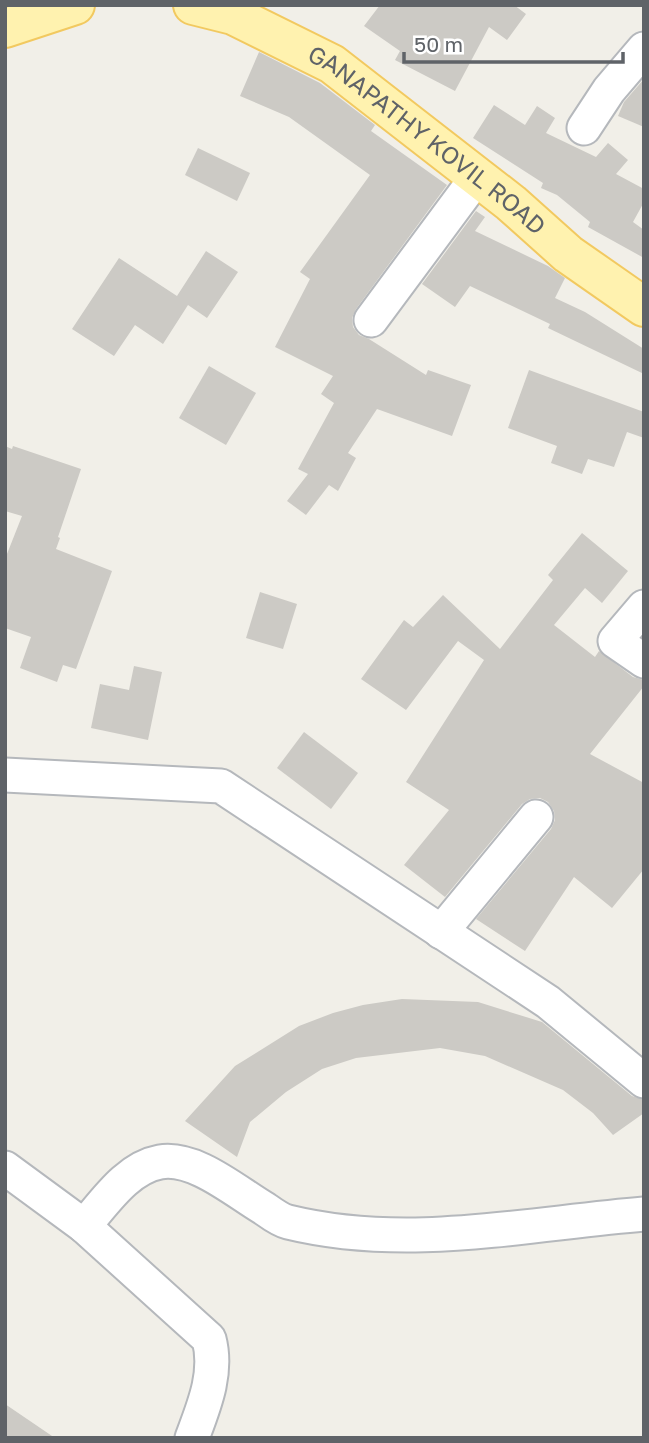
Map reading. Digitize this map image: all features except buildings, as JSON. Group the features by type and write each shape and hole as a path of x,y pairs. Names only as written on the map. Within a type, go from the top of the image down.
{"main road":[{"path":"5,28 75,5"},
{"name":"GANAPATHY KOVIL ROAD","path":"193,5 233,15 332,64 511,203 568,254 644,307"}],"street":[{"path":"584,128 609,90 644,49"},
{"path":"370,320 477,177"},
{"path":"644,607 615,641 644,661"},
{"path":"5,775 221,786 548,1002 644,1081"},
{"path":"441,932 536,817"},
{"path":"84,1226 128,1177 160,1162 190,1163 284,1221 347,1234 423,1235 531,1228 644,1214"},
{"path":"5,1168 84,1226 209,1339 214,1357 206,1401 192,1438"}]}
